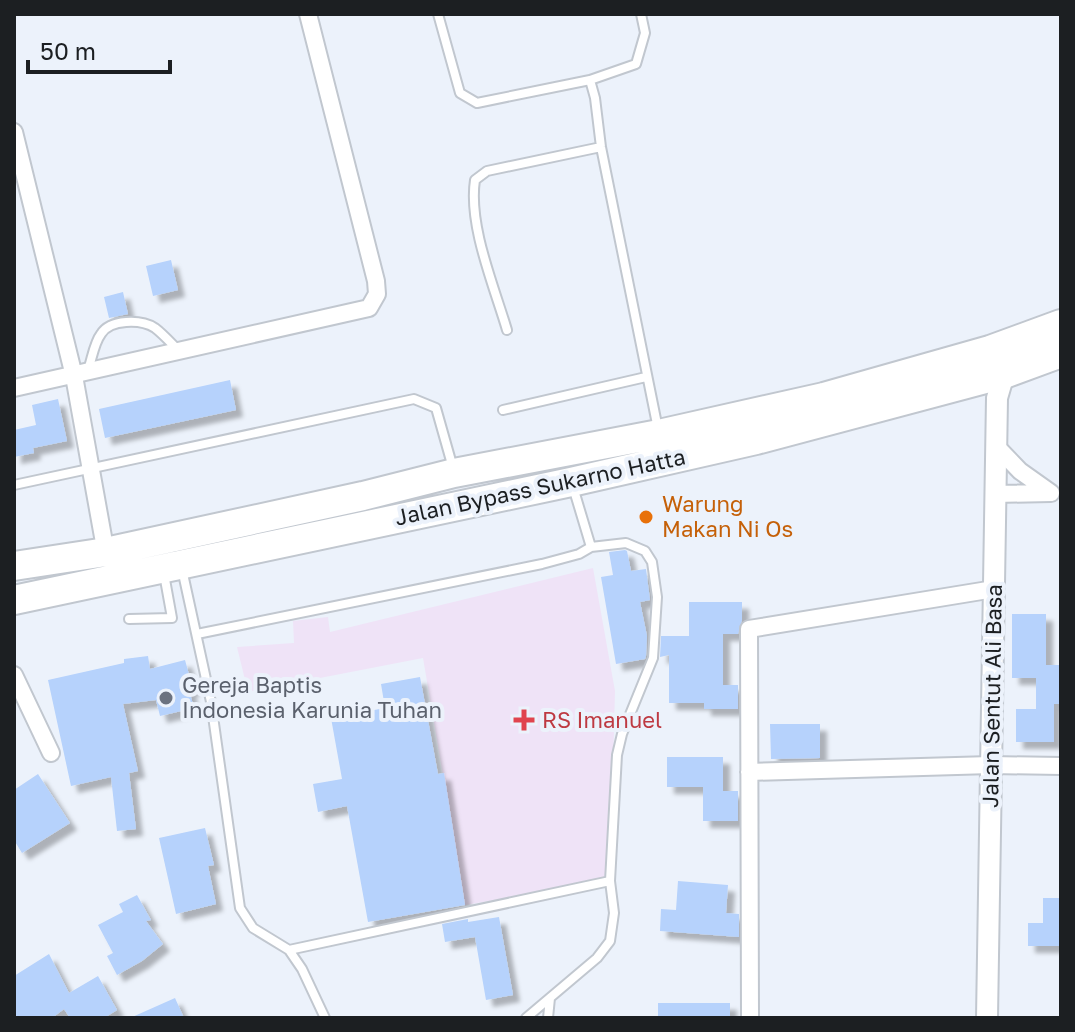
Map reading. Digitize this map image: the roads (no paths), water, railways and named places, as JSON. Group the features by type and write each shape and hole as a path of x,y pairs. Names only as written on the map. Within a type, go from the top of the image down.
{"highway":[{"name":"Jalan Bypass Sukarno Hatta","path":"14,566 106,552 454,473 659,434 824,397 990,350 1061,324"},
{"name":"Jalan Bypass Sukarno Hatta","path":"14,600 756,440 1004,374 1061,353"},
{"path":"363,496 358,500 355,511 360,520 370,523"},
{"path":"291,511 299,513 307,522 305,533 299,539"}],"street":[{"path":"14,388 369,308 377,294 308,14"},
{"path":"14,132 81,374 89,467 110,581"},
{"name":"Jalan Sentut Ali Basa","path":"987,1018 997,398 1004,374"},
{"path":"996,446 1020,471 1056,493"},
{"path":"995,494 1056,493"},
{"path":"750,1018 749,629 994,589"},
{"path":"14,675 51,753"},
{"path":"749,772 1061,766"}],"lane":[{"path":"438,14 460,93 477,103 590,80 636,64 645,33 641,14"},
{"path":"590,80 659,434"},
{"path":"507,330 477,227 472,196 475,180 487,171 601,147"},
{"path":"81,374 99,335 113,325 146,324 178,350"},
{"path":"503,410 646,377"},
{"path":"14,485 414,399 436,408 454,473"},
{"path":"571,482 591,547"},
{"path":"197,634 542,564 579,554 591,547 626,543 645,551 652,562 657,597 653,658 622,734 617,755 610,881 614,913 610,941 597,958 526,1018"},
{"path":"129,619 172,618 172,567"},
{"path":"172,567 197,634 211,702 240,908 253,928 289,950 302,969 325,1018"},
{"path":"289,950 610,881"},
{"path":"548,1018 550,998"}],"place":[{"name":"Warung Makan Ni Os","path":"646,517"},
{"name":"Gereja Baptis Indonesia Karunia Tuhan","path":"166,698"},
{"name":"RS Imanuel","path":"524,720"}]}
